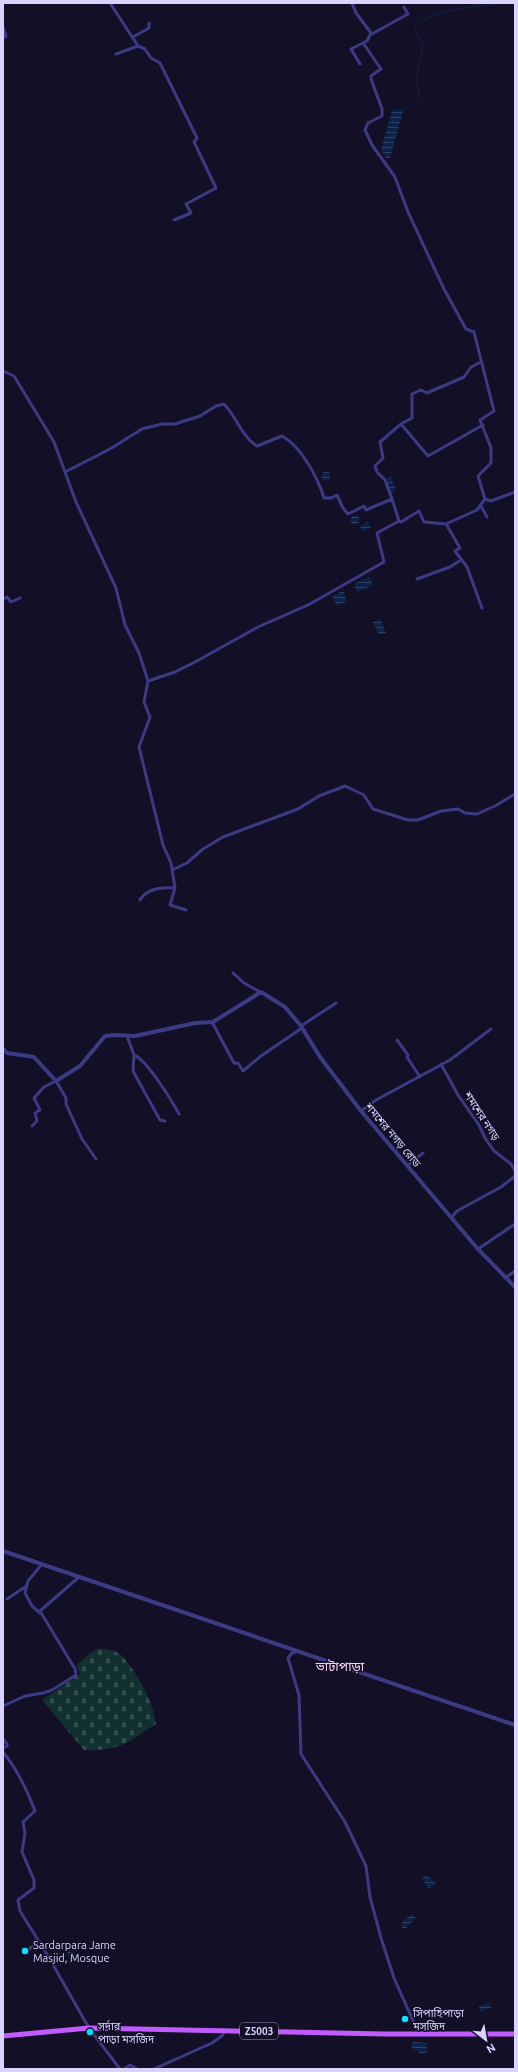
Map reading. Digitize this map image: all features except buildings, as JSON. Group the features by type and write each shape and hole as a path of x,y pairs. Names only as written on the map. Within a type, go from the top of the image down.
{"main road":[{"name":"Z5003","path":"3,2036 89,2028 420,2034 515,2034"}],"street":[{"path":"110,3 138,46 145,49 151,58 160,63 196,138 194,142 216,188 186,204 191,214 174,220"},
{"path":"352,3 356,13 371,33 370,35"},
{"path":"360,64 351,49 363,43 370,35 408,14 404,7"},
{"path":"133,37 149,28 148,23"},
{"path":"3,27 6,36 3,38"},
{"path":"148,681 175,672 195,662 258,627 308,605 384,562 377,533 399,521 401,522 419,511 424,522 446,524 477,510 485,499 478,476 491,463 492,453 480,420 494,411 474,332 466,329 444,289 408,212 395,177 372,145 365,130 368,123 382,116 382,109 371,79 371,76 381,69 363,43"},
{"path":"116,54 138,46"},
{"path":"399,521 385,480 377,472 375,466 383,458 380,442 401,424 412,418 412,394 420,390 427,393 464,377 471,366 481,362"},
{"path":"3,372 14,376 54,442 79,508 116,588 125,625 139,653 148,681 144,702 150,716 139,747 163,845 172,870 175,888 170,905 186,910"},
{"path":"65,472 110,449 142,429 162,424 175,424 200,416 216,406 224,404 230,410 250,443 257,446 282,436 287,439 298,450 321,486 324,498 331,498 337,495 343,508 348,514 364,506 366,510 392,499"},
{"path":"401,424 428,456 483,425"},
{"path":"485,499 491,501 515,492"},
{"path":"481,506 487,517"},
{"path":"446,524 460,548 455,551 467,567 482,608"},
{"path":"417,579 450,567 461,560"},
{"path":"3,599 7,597 11,602 20,598"},
{"path":"172,870 188,864 203,849 223,837 298,809 319,796 344,786 364,795 373,809 408,820 418,820 440,811 458,810 465,813 477,814 495,806 515,794"},
{"path":"140,900 143,895 161,887 175,888"},
{"path":"32,1126 37,1121 35,1113 40,1110 34,1098 44,1087 80,1066 106,1036 135,1036 195,1023 212,1022 218,1020 260,992 244,983 233,972"},
{"name":"শমশের নগড় রোড","path":"260,992 285,1007 302,1027 320,1057 361,1111 478,1249 515,1287"},
{"path":"212,1022 234,1063 238,1063 243,1071 261,1056 336,1003"},
{"path":"361,1111 376,1100 420,1077 457,1054 491,1029"},
{"path":"127,1036 134,1055 133,1071 160,1120 165,1121"},
{"path":"397,1040 408,1055 407,1057 420,1077"},
{"path":"3,1049 7,1053 34,1057 56,1081 66,1098 66,1104 82,1139 96,1159"},
{"path":"134,1055 150,1070 170,1097 179,1114"},
{"name":"শমশের নগড়","path":"441,1064 458,1095 479,1125 491,1147 511,1164 515,1171"},
{"path":"407,1166 423,1153"},
{"path":"452,1217 457,1211 501,1187 515,1176"},
{"path":"478,1249 515,1224"},
{"path":"505,1278 515,1271"},
{"path":"3,1551 515,1725"},
{"path":"6,1599 25,1587 33,1573 42,1564"},
{"path":"41,1613 40,1611 79,1577"},
{"path":"3,1706 25,1696 52,1690 76,1675 75,1668 41,1613 33,1608 26,1598 25,1587"},
{"path":"299,1651 292,1653 288,1658 299,1695 301,1754 345,1822 366,1866 370,1898 381,1938 394,1978 420,2034"},
{"path":"3,1739 7,1746 3,1748"},
{"path":"3,1752 22,1782 35,1811 23,1822 25,1834 22,1852 34,1880 34,1888 18,1900 20,1911 40,1942 89,2028 120,2069"},
{"path":"26,1951 40,1942"},
{"path":"154,2069 212,2043 223,2035 224,2030"},
{"path":"124,2069 130,2065 137,2069"}],"green space":[{"path":"97,1649 107,1649 116,1652 127,1661 148,1697 155,1716 156,1724 130,1741 115,1747 107,1749 84,1750 42,1700 80,1674 76,1666"}],"water":[{"path":"404,108 390,158 386,158 381,150 392,111"},
{"path":"324,472 328,472 330,476 328,480 324,480 322,478 322,474"},
{"path":"391,477 396,490 391,493 386,479"},
{"path":"355,515 360,520 355,525 350,520"},
{"path":"368,522 371,527 362,532 360,526"},
{"path":"369,577 373,585 357,592 354,584"},
{"path":"343,591 347,601 337,606 332,596"},
{"path":"380,619 386,633 379,635 373,622"},
{"path":"427,1875 436,1884 435,1886 428,1888 422,1878"},
{"path":"412,1914 416,1918 406,1928 402,1928 402,1922"},
{"path":"67,1952 73,1952 75,1959 71,1962"},
{"path":"488,2003 490,2004 491,2008 480,2012 479,2007"},
{"path":"414,2042 427,2043 427,2053 421,2054 412,2048 411,2045"}],"waterway":[{"path":"403,110 420,98 416,80 423,45 415,29 419,23 428,18 453,10 500,3"}],"place":[{"name":"Sardarpara Jame Masjid, Mosque","path":"25,1951"},
{"name":"সিপাহিপাড়া মসজিদ","path":"405,2019"},
{"name":"সর্দার পাড়া মসজিদ","path":"90,2032"}],"district":[{"name":"ভাটাপাড়া","path":"340,1666"}]}
